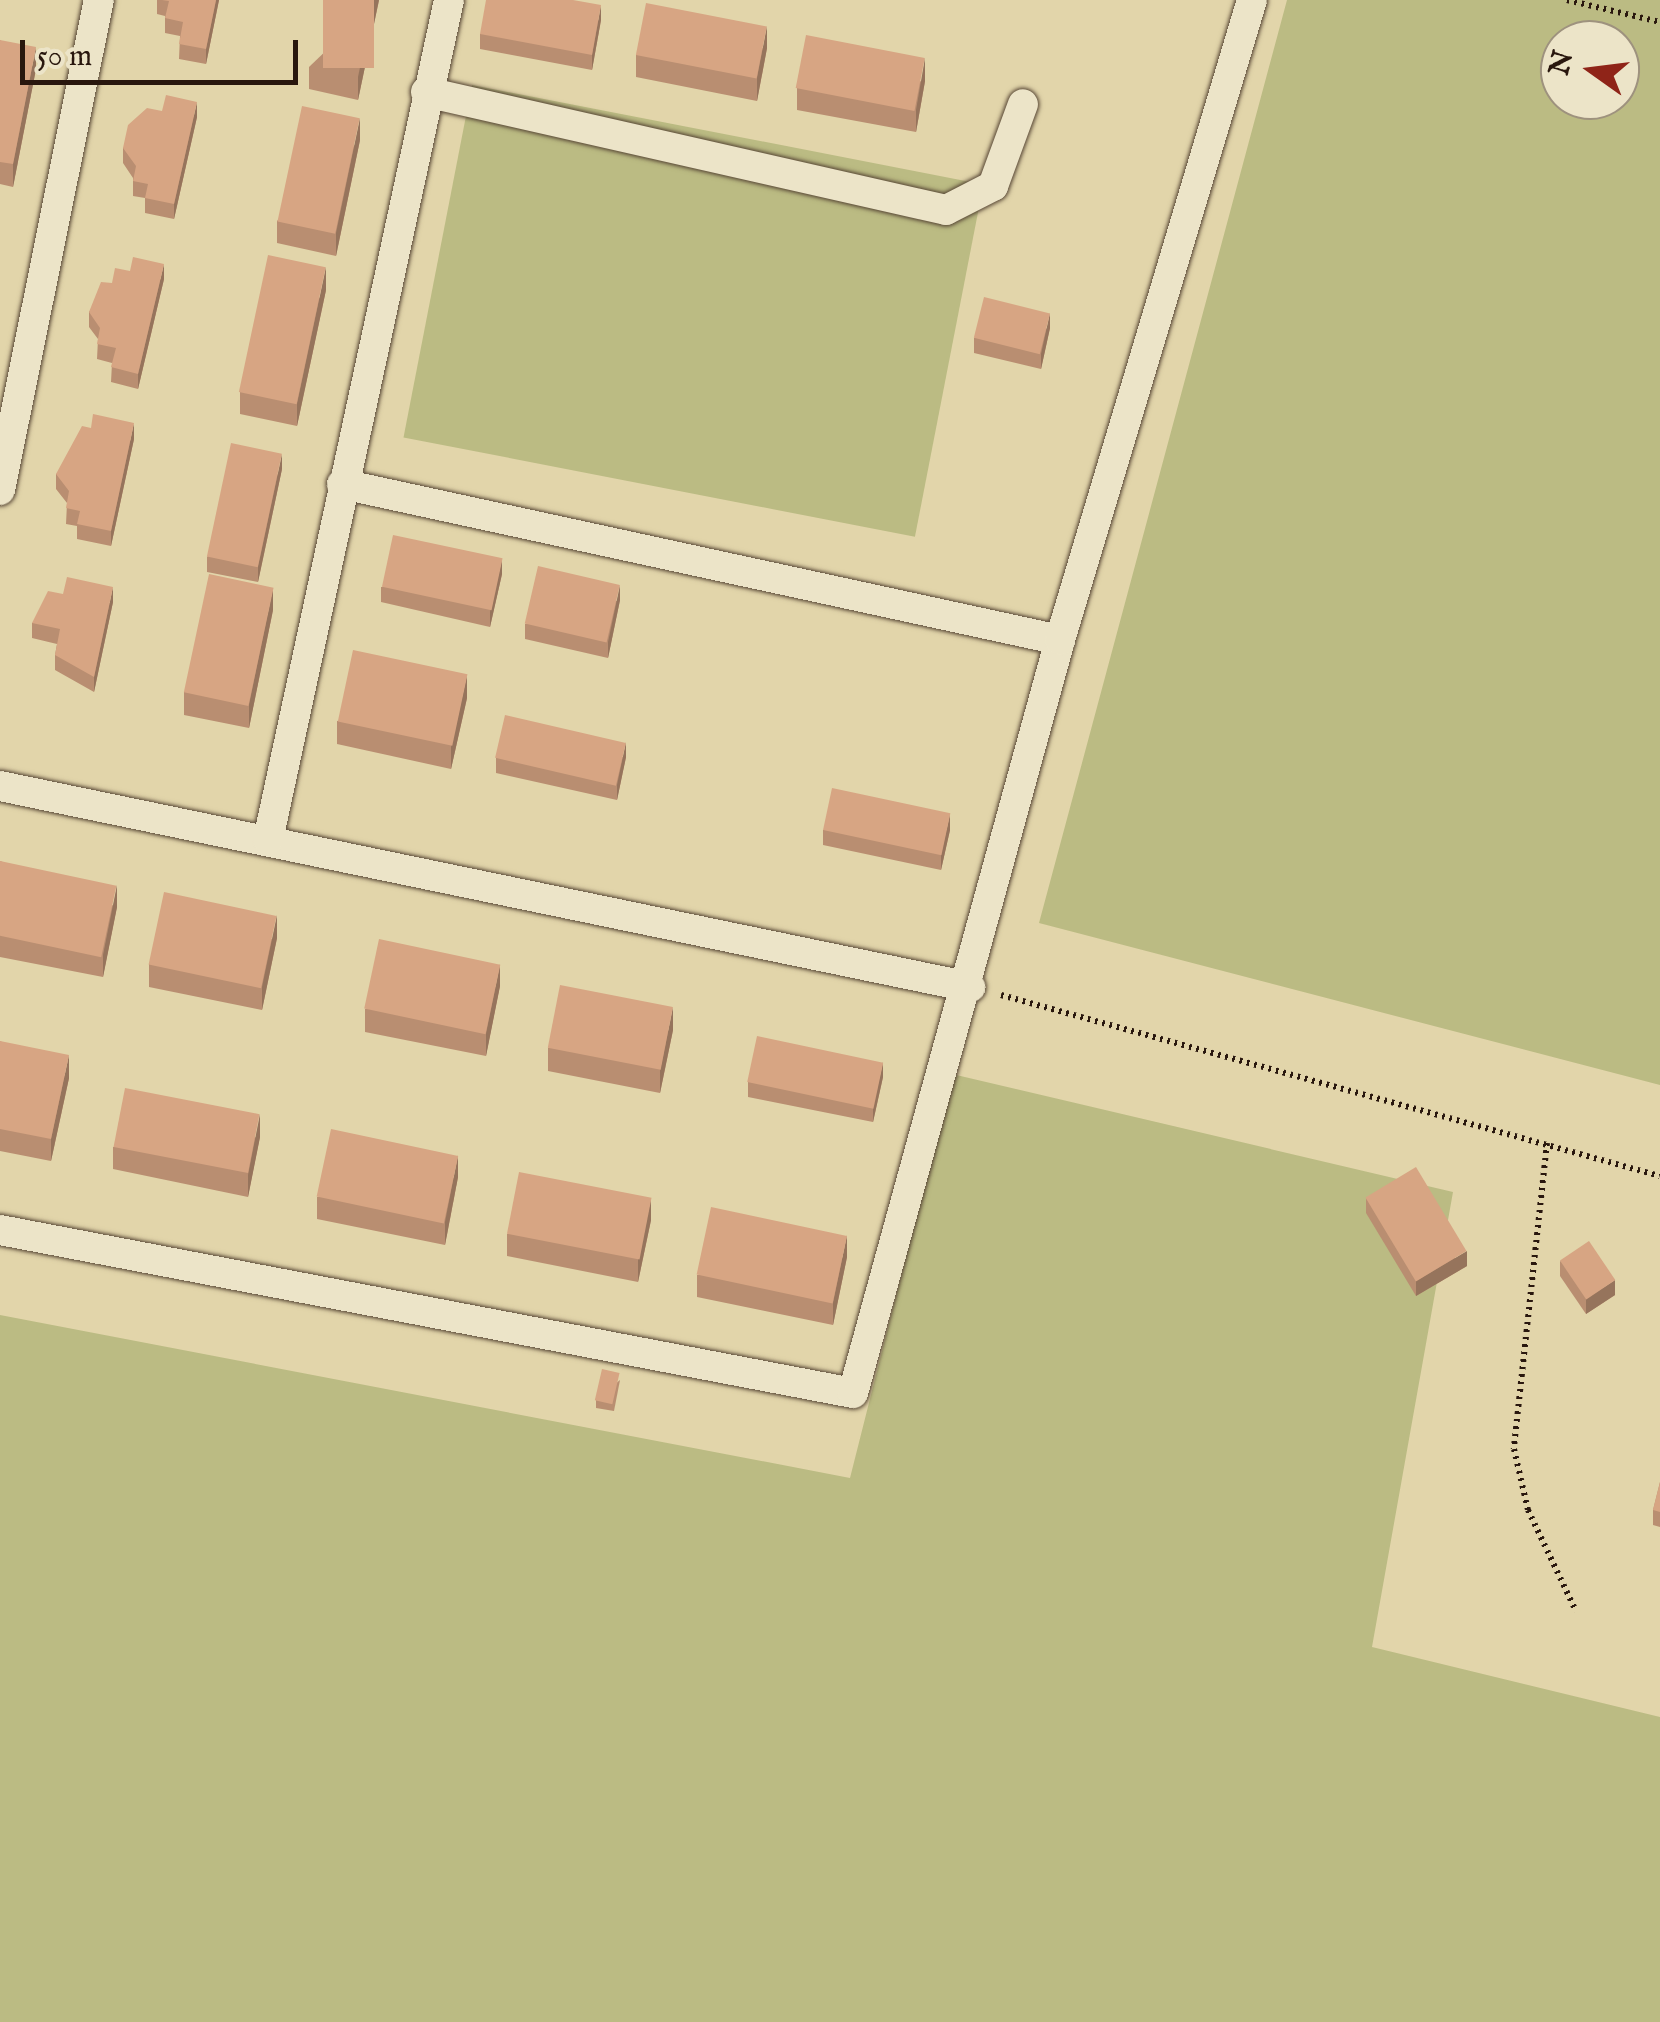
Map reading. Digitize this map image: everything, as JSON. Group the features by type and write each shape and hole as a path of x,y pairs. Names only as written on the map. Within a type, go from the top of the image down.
{"street":[{"path":"0,490 98,0"},
{"path":"268,840 426,92 449,0"},
{"path":"0,1230 853,1393 970,986 1060,640 1252,0"},
{"path":"426,92 946,210 993,186 1023,104"},
{"path":"342,484 1060,640"},
{"path":"0,786 970,986"}],"path":[{"path":"1567,0 1660,22"},
{"path":"970,986 1660,1176"},
{"path":"1547,1142 1514,1449 1528,1510 1576,1611"}],"green space":[{"path":"1287,0 1660,0 1660,1085 1039,923"},
{"path":"472,85 983,184 915,537 403,437"},
{"path":"952,1074 1453,1192 1372,1647 1660,1717 1660,2022 0,2022 0,1315 850,1478"}],"building":[{"path":"162,0 216,0 206,49 179,44 183,22 165,18 169,1"},
{"path":"323,0 374,0 374,68 323,68"},
{"path":"486,0 573,0 601,5 592,55 480,34"},
{"path":"646,3 767,26 757,78 636,55"},
{"path":"806,35 925,58 914,111 796,88"},
{"path":"0,40 36,47 13,164 0,162"},
{"path":"166,95 197,102 174,204 145,198 148,184 133,181 136,166 123,148 128,125 147,108 162,111"},
{"path":"302,106 360,118 335,234 277,221"},
{"path":"268,255 326,267 297,404 239,392"},
{"path":"133,257 164,264 138,374 111,367 116,348 97,344 100,328 89,312 101,282 112,283 115,268 130,271"},
{"path":"984,297 1050,313 1040,354 974,338"},
{"path":"93,414 134,423 111,531 77,524 80,511 66,508 69,491 56,474 82,426 91,428"},
{"path":"231,443 282,454 258,567 207,556"},
{"path":"393,535 503,558 492,610 382,587"},
{"path":"538,566 620,585 607,642 525,623"},
{"path":"209,574 274,588 248,706 184,692"},
{"path":"67,577 113,587 94,677 55,655 60,629 32,623 48,591 63,594"},
{"path":"353,650 467,674 452,746 338,721"},
{"path":"505,715 626,743 616,786 495,758"},
{"path":"832,788 950,813 941,855 823,830"},
{"path":"0,861 116,886 101,957 0,936"},
{"path":"164,892 276,916 261,988 149,964"},
{"path":"379,939 500,965 486,1034 364,1008"},
{"path":"560,985 673,1007 661,1070 548,1048"},
{"path":"757,1036 883,1063 873,1109 747,1082"},
{"path":"0,1041 69,1055 51,1139 0,1129"},
{"path":"125,1088 259,1114 248,1173 114,1147"},
{"path":"331,1129 458,1156 444,1224 317,1196"},
{"path":"1416,1167 1466,1251 1416,1281 1365,1197"},
{"path":"519,1172 652,1198 639,1260 507,1234"},
{"path":"711,1207 847,1236 833,1303 697,1274"},
{"path":"1589,1241 1615,1280 1586,1300 1560,1261"},
{"path":"602,1369 620,1373 612,1404 595,1400"},
{"path":"1660,1482 1660,1512 1653,1510"}]}
